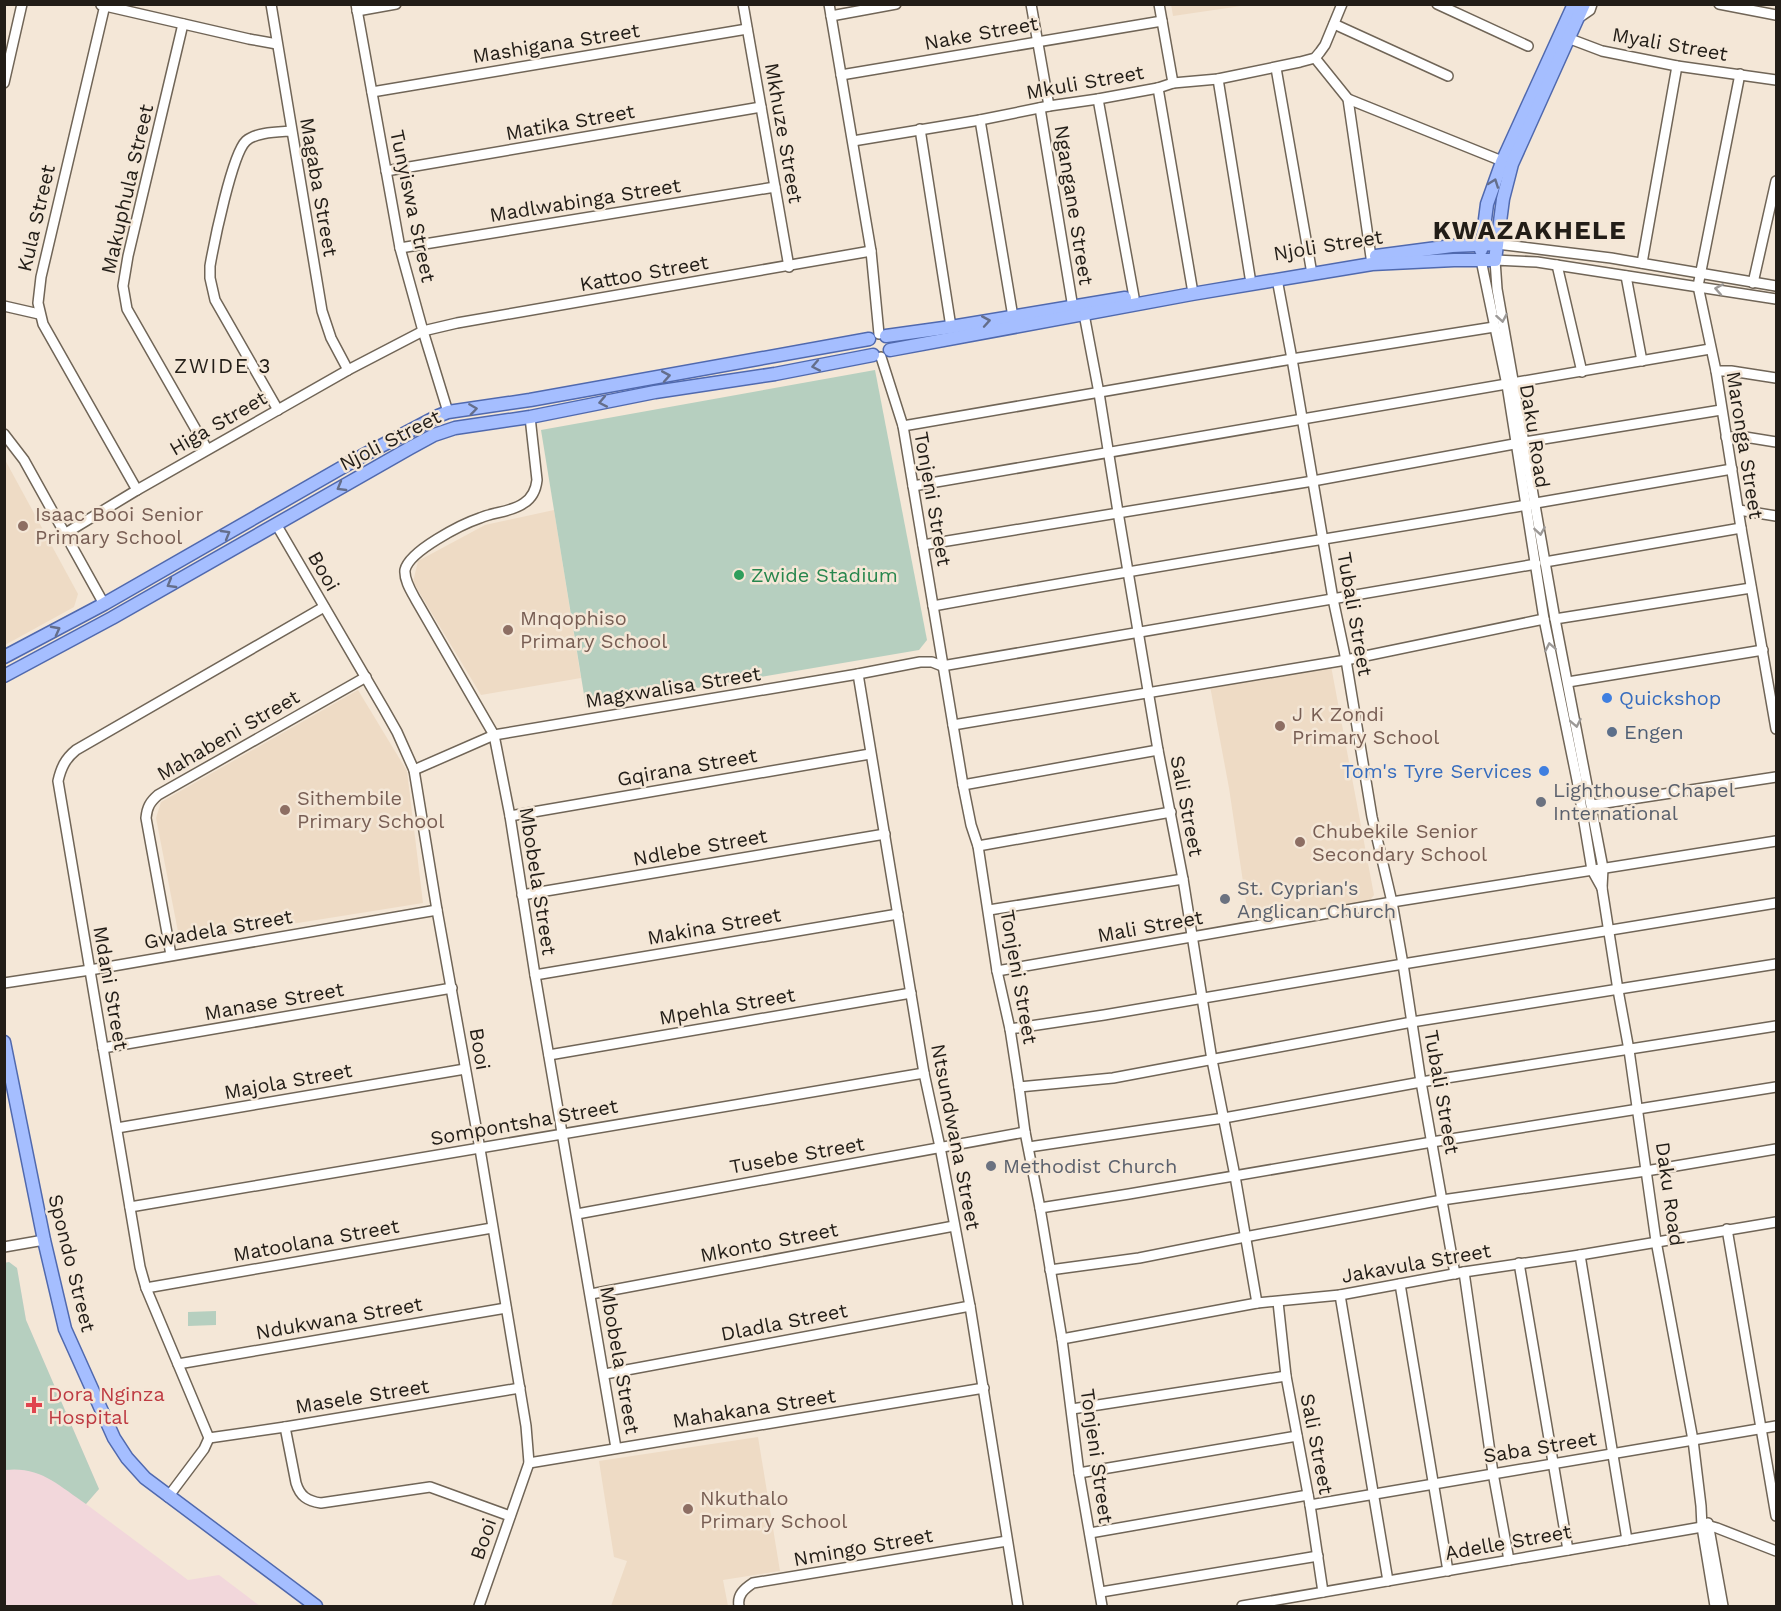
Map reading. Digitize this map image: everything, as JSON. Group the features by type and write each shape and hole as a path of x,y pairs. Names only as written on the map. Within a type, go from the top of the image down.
{"main road":[{"name":"Daku Road","path":"1481,260 1487,204 1564,37 1574,4"},
{"name":"Daku Road","path":"1564,37 1584,4"},
{"name":"Daku Road","path":"1496,260 1507,163"},
{"name":"Njoli Street","path":"4,676 112,618 434,435 455,428 530,417 655,392 775,374 1371,260 1452,246 1497,244"},
{"name":"Njoli Street","path":"4,657 104,604 392,439 425,421 448,412 530,400 878,336 1073,308 1311,268 1371,260 1496,260"},
{"path":"878,336 891,342 881,354 868,348 878,336"},
{"name":"Spondo Street","path":"4,1042 44,1240 66,1329 114,1438 127,1458 145,1478 316,1606"}],"street":[{"path":"4,83 22,4"},
{"name":"Magaba Street","path":"271,4 324,318 331,338 348,370"},
{"path":"356,8 396,4"},
{"name":"Mkhuze Street","path":"743,4 789,267"},
{"path":"829,4 871,251 878,336"},
{"path":"831,16 896,4"},
{"name":"Ngangane Street","path":"1031,4 1038,41 1044,107 1073,308"},
{"path":"1159,4 1173,83"},
{"path":"1342,4 1325,45 1317,55 1348,99 1371,260"},
{"path":"1437,4 1528,46"},
{"path":"1577,19 1590,10 1592,4"},
{"path":"1719,4 1776,15"},
{"path":"103,5 277,44"},
{"name":"Kula Street","path":"103,5 41,277 38,303 43,324 137,490"},
{"name":"Tunyiswa Street","path":"356,8 400,248 448,412"},
{"name":"Nake Street","path":"841,75 1162,21"},
{"name":"Makuphula Street","path":"183,24 128,256 123,291 124,302 132,320 207,449"},
{"path":"1334,24 1448,76"},
{"name":"Mashigana Street","path":"372,92 747,29"},
{"name":"Myali Street","path":"1564,37 1602,51 1677,66 1776,80"},
{"name":"Mkuli Street","path":"853,141 1098,99 1173,83 1218,79 1276,68 1317,55"},
{"path":"1642,263 1677,66"},
{"path":"1276,68 1311,268"},
{"name":"Maronga Street","path":"1740,74 1698,286 1716,371 1776,729"},
{"path":"1218,79 1250,278"},
{"path":"1158,88 1192,287"},
{"path":"1098,99 1134,297"},
{"path":"1348,99 1507,163"},
{"name":"Matika Street","path":"386,171 761,107"},
{"path":"980,120 1013,317"},
{"path":"920,129 951,327"},
{"path":"278,410 215,300 211,288 210,266 234,164 242,146 246,140 258,135 291,130"},
{"path":"1754,283 1776,181"},
{"name":"Madlwabinga Street","path":"400,248 775,187"},
{"name":"Njoli Street","path":"1497,244 1642,263 1776,286"},
{"name":"Kattoo Street","path":"423,331 457,323 871,251"},
{"name":"Daku Road","path":"1481,260 1494,327 1511,384"},
{"name":"Njoli Street","path":"1496,260 1537,262 1776,299"},
{"name":"Daku Road","path":"1496,260 1497,289 1540,563 1544,619 1577,780 1592,870 1602,888"},
{"path":"1557,265 1582,372"},
{"path":"1626,276 1642,361"},
{"name":"Tubali Street","path":"1276,279 1346,660 1372,818 1392,902 1442,1200 1460,1273 1509,1560"},
{"path":"4,306 39,314"},
{"name":"Sali Street","path":"1084,314 1158,750 1193,937 1212,1060 1257,1303"},
{"path":"903,426 1292,359 1494,327"},
{"name":"Higa Street","path":"66,533 207,449 423,331"},
{"path":"913,486 1710,349"},
{"name":"Tonjeni Street","path":"881,354 903,426 963,785 978,846 997,971 1010,1029 1024,1132 1029,1147 1062,1339 1079,1473 1102,1606"},
{"path":"1716,371 1776,378"},
{"path":"923,545 1313,481 1721,410"},
{"name":"Mbobela Street","path":"530,417 537,480 536,488 526,503 479,518 424,547 411,558 405,571 409,587 416,600 494,735 510,816 616,1448"},
{"path":"4,435 24,460 104,604"},
{"path":"1726,437 1776,442"},
{"path":"933,606 1732,469"},
{"path":"1739,510 1776,516"},
{"name":"Booi","path":"276,524 397,732 414,770 480,1149 520,1388 530,1463 479,1606"},
{"name":"Magxwalisa Street","path":"414,770 494,735 920,662 932,662 942,666 1741,528"},
{"name":"Daku Road","path":"1540,563 1555,619 1592,805 1603,868 1602,888 1629,1050 1656,1241 1693,1440 1701,1506 1723,1606"},
{"path":"1555,619 1751,588"},
{"name":"Mdani Street","path":"209,1438 146,1288 130,1207 58,781 68,756 324,607"},
{"path":"953,725 1346,660 1544,619"},
{"path":"1568,682 1763,650"},
{"name":"Ntsundwana Street","path":"858,674 924,1072 970,1306 1018,1606"},
{"name":"Mahabeni Street","path":"171,956 146,818 150,804 158,795 366,677"},
{"path":"963,785 1158,750"},
{"name":"Gqirana Street","path":"510,816 870,754"},
{"path":"1592,805 1776,777"},
{"path":"978,846 1171,812"},
{"name":"Ndlebe Street","path":"522,895 885,834"},
{"name":"Mali Street","path":"997,971 1392,902 1776,841"},
{"path":"988,910 1183,879"},
{"path":"1010,1029 1104,1016 1776,903"},
{"name":"Gwadela Street","path":"4,983 437,910"},
{"name":"Makina Street","path":"535,975 898,914"},
{"path":"1019,1087 1113,1078 1412,1022 1776,964"},
{"name":"Manase Street","path":"103,1048 452,988"},
{"name":"Mpehla Street","path":"549,1055 911,993"},
{"path":"1029,1147 1224,1118 1421,1082 1776,1026"},
{"name":"Majola Street","path":"117,1128 465,1070"},
{"name":"Sompontsha Street","path":"130,1207 924,1072"},
{"path":"1040,1208 1776,1087"},
{"name":"Tusebe Street","path":"577,1214 1024,1132"},
{"path":"1050,1270 1139,1258 1442,1200 1646,1171 1776,1149"},
{"name":"Jakavula Street","path":"1062,1339 1257,1303 1340,1294 1776,1222"},
{"name":"Mkonto Street","path":"591,1294 954,1226"},
{"name":"Matoolana Street","path":"146,1288 492,1228"},
{"path":"1726,1230 1776,1516"},
{"path":"4,1247 44,1240"},
{"path":"1580,1255 1627,1540"},
{"path":"1519,1263 1568,1550"},
{"path":"1400,1284 1448,1571"},
{"path":"1340,1294 1388,1581"},
{"name":"Sali Street","path":"1278,1302 1286,1376 1323,1592"},
{"name":"Dladla Street","path":"605,1374 970,1306"},
{"name":"Ndukwana Street","path":"178,1364 506,1308"},
{"path":"1072,1409 1286,1376"},
{"name":"Masele Street","path":"209,1438 520,1388"},
{"name":"Mahakana Street","path":"530,1463 984,1388"},
{"name":"Saba Street","path":"1090,1533 1309,1500 1374,1494 1776,1426"},
{"path":"285,1427 298,1492 313,1502 321,1503 430,1487 510,1516"},
{"path":"1079,1473 1297,1436"},
{"path":"168,1497 204,1449 209,1438"},
{"name":"Daku Road","path":"1706,1526 1715,1606"},
{"name":"Adelle Street","path":"1242,1606 1706,1526 1733,1533 1776,1551"},
{"name":"Nmingo Street","path":"739,1606 740,1594 753,1583 1007,1541"},
{"path":"1101,1592 1318,1556"}],"shaded area":[{"path":"1171,4 1248,4 1248,5 1173,16"},
{"name":"Isaac Booi Senior Primary School","path":"4,458 78,594 74,607 5,645"},
{"name":"Mnqophiso Primary School","path":"554,510 581,678 481,695 413,582 418,561 485,525"},
{"path":"1331,666 1374,895 1367,904 1249,922 1229,788 1210,686"},
{"name":"Sithembile Primary School","path":"358,690 407,771 423,903 180,942 156,818 161,802"},
{"name":"Dora Nginza Hospital","path":"9,1262 17,1268 26,1320 99,1489 86,1504 188,1580 219,1575 260,1606 5,1606 4,1263"},
{"name":"Nkuthalo Primary School","path":"758,1437 780,1571 723,1580 728,1606 611,1606 627,1561 614,1557 599,1461"}],"green space":[{"name":"Zwide Stadium","path":"875,370 927,640 919,650 586,707 541,430"},
{"path":"9,1262 17,1268 26,1320 99,1489 86,1504 39,1474 5,1470 4,1263"},
{"path":"216,1311 216,1325 188,1326 188,1312"}],"place":[{"name":"Isaac Booi Senior Primary School","path":"23,526"},
{"name":"Zwide Stadium","path":"739,575"},
{"name":"Mnqophiso Primary School","path":"508,630"},
{"name":"Quickshop","path":"1607,698"},
{"name":"J K Zondi Primary School","path":"1280,726"},
{"name":"Engen","path":"1612,732"},
{"name":"Tom's Tyre Services","path":"1544,771"},
{"name":"Lighthouse Chapel International","path":"1541,802"},
{"name":"Sithembile Primary School","path":"285,810"},
{"name":"Chubekile Senior Secondary School","path":"1300,842"},
{"name":"St. Cyprian's Anglican Church","path":"1225,899"},
{"name":"Methodist Church","path":"991,1166"},
{"name":"Dora Nginza Hospital","path":"34,1405"},
{"name":"Nkuthalo Primary School","path":"688,1509"}],"district":[{"name":"KWAZAKHELE","path":"1530,230"},
{"name":"ZWIDE 3","path":"223,366"}]}
